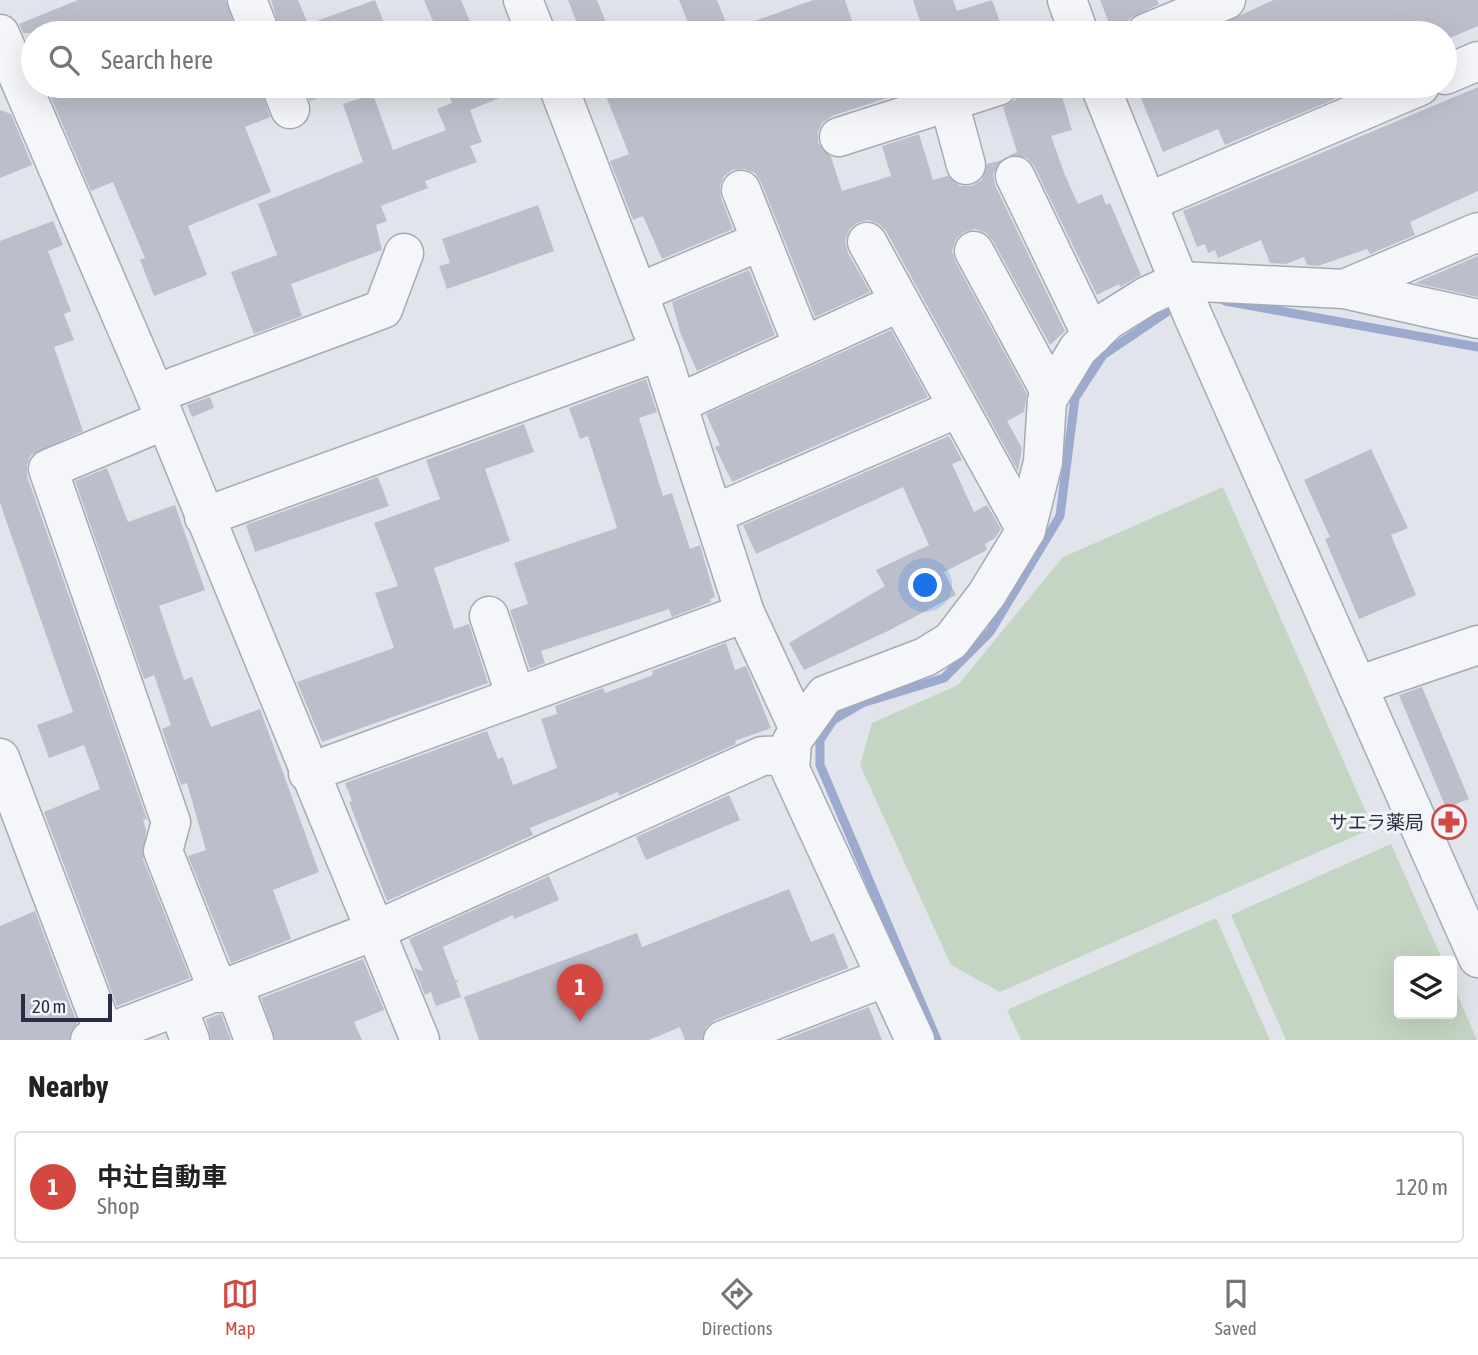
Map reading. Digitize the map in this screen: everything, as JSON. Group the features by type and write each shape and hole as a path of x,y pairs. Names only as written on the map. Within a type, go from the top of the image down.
{"street":[{"path":"247,0 255,21"},
{"path":"1067,0 1075,21"},
{"path":"1175,21 1226,0"},
{"path":"0,34 21,83"},
{"path":"1457,70 1478,61"},
{"path":"27,98 160,407 308,773 420,1040"},
{"path":"563,98 679,403 745,613 795,742"},
{"path":"839,137 960,98"},
{"path":"1105,98 1180,281 1478,958"},
{"path":"1148,202 1392,98"},
{"path":"948,102 967,164"},
{"path":"1015,176 1092,336"},
{"path":"741,190 803,346"},
{"path":"1344,289 1478,232"},
{"path":"638,293 761,241"},
{"path":"867,242 1026,530"},
{"path":"974,251 1051,393"},
{"path":"254,1040 227,990 163,851 171,822 48,469 160,407 383,309 404,253"},
{"path":"915,1040 790,769 795,742 825,695 925,657 951,641 987,594 1026,530 1042,462 1047,400 1078,349 1107,321 1147,296 1180,281 1344,289 1478,319"},
{"path":"679,403 900,302"},
{"path":"204,517 660,351"},
{"path":"714,514 958,408"},
{"path":"308,773 745,613"},
{"path":"489,615 516,697"},
{"path":"1357,686 1478,645"},
{"path":"0,758 98,1037 184,1024 227,990 374,931 795,742"},
{"path":"723,1040 886,977"}],"green space":[{"path":"1223,487 1373,828 1000,992 951,965 860,765 872,723 958,685 1063,557"},
{"path":"1391,844 1441,956 1394,956 1394,1019 1457,1019 1457,994 1477,1040 1286,1040 1231,915"},
{"path":"1216,918 1270,1040 1021,1040 1007,1010"}],"building":[{"path":"78,0 226,0 233,21 26,21"},
{"path":"271,0 298,0 307,21 277,21"},
{"path":"375,0 383,21 316,21"},
{"path":"424,0 461,0 470,21 433,21"},
{"path":"568,0 597,0 605,21 576,21"},
{"path":"679,0 717,0 725,21 687,21"},
{"path":"813,0 845,0 852,21 755,21"},
{"path":"913,0 953,0 957,11 992,0 1000,21 920,21"},
{"path":"1100,0 1157,0 1159,4 1128,21 1108,21"},
{"path":"1273,0 1478,0 1478,26 1457,35 1457,21 1228,21"},
{"path":"1478,87 1478,191 1410,222 1415,235 1370,254 1367,249 1318,266 1307,265 1304,257 1286,264 1270,263 1261,240 1218,258 1215,250 1208,253 1205,244 1197,247 1183,211"},
{"path":"51,98 264,98 270,117 245,127 271,192 188,226 207,275 154,296 140,260 145,258 113,182 91,191"},
{"path":"361,98 374,98 393,150 446,130 437,109 452,103 450,98 500,98 470,110 482,142 470,146 477,162 425,181 428,188 381,206 387,221 376,225 382,250 291,284 302,316 254,334 231,272 277,255 258,204 363,162 343,104"},
{"path":"607,98 888,98 832,116 822,123 818,132 818,143 831,157 842,191 891,176 882,146 919,134 933,180 948,176 960,186 972,186 982,180 987,164 1002,160 993,174 995,185 1065,331 1050,345 993,241 986,233 975,229 964,232 956,239 952,251 1027,394 1024,412 1007,421 1022,448 1018,471 886,231 879,224 868,220 857,223 849,230 845,241 848,253 870,292 815,317 755,173 745,169 732,170 724,176 720,186 721,198 733,229 662,259 643,216 633,220 610,161 629,154"},
{"path":"1063,98 1072,130 1051,136 1065,175 1078,204 1102,194 1106,205 1110,203 1141,275 1120,287 1119,284 1097,295 1034,166 1027,158 1008,156 1017,152 1003,107 1015,100"},
{"path":"1141,98 1335,99 1225,145 1218,129 1163,152"},
{"path":"0,110 11,114 32,165 0,178"},
{"path":"538,205 554,251 447,289 439,266 450,263 442,239"},
{"path":"53,221 63,245 48,251 71,311 64,314 74,340 54,347 83,431 31,455 27,476 147,819 143,820 146,830 143,859 190,978 117,1006 44,812 100,789 84,745 49,758 37,725 73,712 0,503 0,241"},
{"path":"1478,256 1478,297 1415,283"},
{"path":"749,270 775,335 697,371 681,335 672,302"},
{"path":"891,330 928,397 732,482 715,447 720,445 706,414"},
{"path":"646,379 657,412 639,418 663,496 672,493 690,549 700,545 715,597 710,599 711,602 672,617 669,609 541,651 545,663 530,669 510,610 528,604 514,563 617,528 588,436 580,439 569,408"},
{"path":"210,397 214,408 192,417 187,405"},
{"path":"524,424 534,452 485,469 510,541 434,568 454,629 469,624 488,683 322,742 297,682 394,648 375,593 398,586 374,523 440,499 426,460"},
{"path":"949,436 962,460 952,464 974,512 987,505 1001,529 995,538 985,544 987,550 944,572 956,595 888,631 804,670 789,643 885,586 876,570 929,545 903,487 756,554 743,525"},
{"path":"1371,449 1408,528 1391,535 1416,595 1359,619 1325,539 1330,537 1304,480"},
{"path":"107,468 128,522 175,505 205,590 159,606 184,680 192,677 211,727 260,709 319,872 273,890 291,939 231,963 188,856 206,850 187,783 181,785 162,729 171,725 154,675 144,679 75,481"},
{"path":"378,477 389,506 255,552 246,525"},
{"path":"726,643 735,670 746,666 771,728 735,741 736,744 619,796 618,792 530,828 533,835 387,901 349,802 352,801 345,783 487,731 498,759 503,757 513,785 557,768 541,719 557,714 555,706 603,688 605,693 653,675 652,671"},
{"path":"1422,687 1469,799 1446,808 1399,695"},
{"path":"729,795 740,820 646,860 636,837"},
{"path":"549,876 559,900 514,919 513,915 443,947 455,980 459,981 456,983 461,997 436,1006 431,992 425,995 414,968 423,971 409,939"},
{"path":"789,889 811,942 834,933 848,968 715,1020 706,1027 702,1040 685,1040 680,1027 649,1040 479,1040 464,997 637,933 642,947"},
{"path":"35,911 77,1023 69,1040 0,1040 0,926"},
{"path":"363,959 384,1010 354,1022 362,1040 275,1040 261,998"},
{"path":"869,1007 882,1040 784,1040"},
{"path":"221,1014 231,1040 211,1040 206,1019"}],"waterway":[{"path":"1225,301 1478,347"},
{"path":"937,1040 820,765 820,740 833,720 862,703 944,678 990,632 1060,516 1075,398 1103,355 1177,305"}],"place":[{"name":"サエラ薬局","path":"1449,822"},
{"name":"中辻自動車","path":"580,1022"}]}
